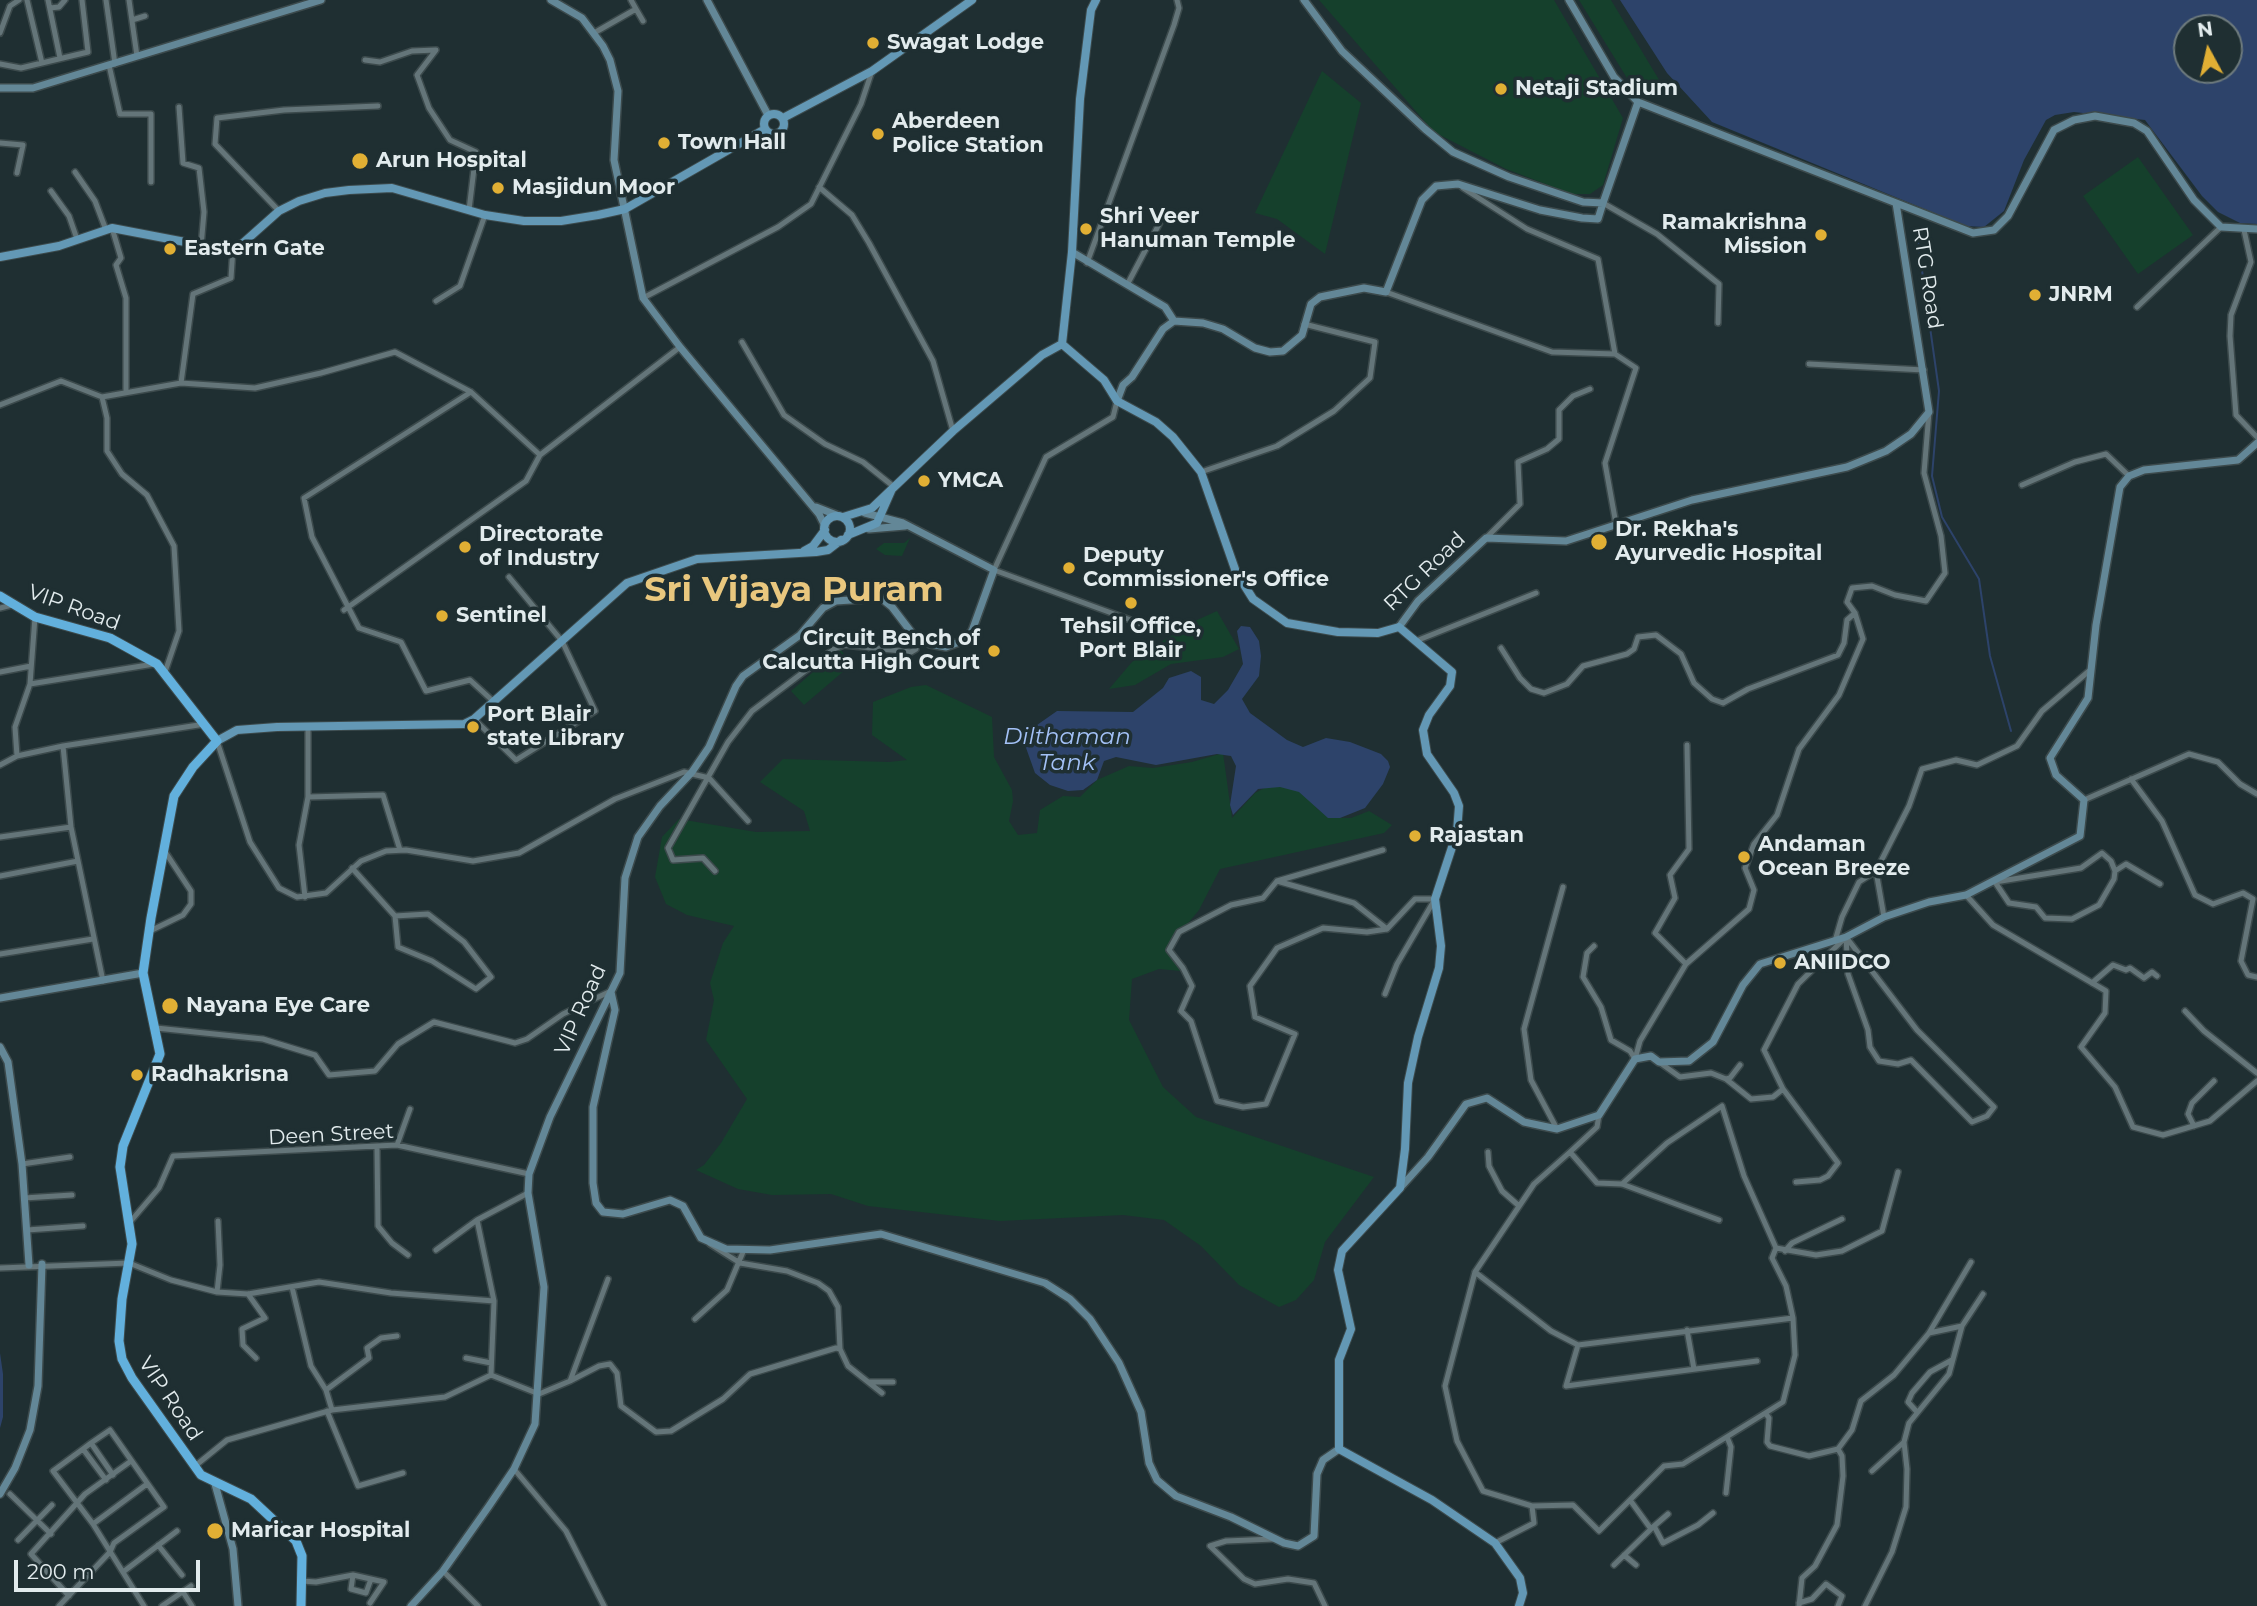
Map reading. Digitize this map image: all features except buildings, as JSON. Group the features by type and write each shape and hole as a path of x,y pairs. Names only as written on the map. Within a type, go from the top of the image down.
{"highway":[{"name":"VIP Road","path":"0,596 34,617 110,638 157,664 217,741 200,758 174,796 149,931 144,973 160,1054 123,1146 120,1167 131,1222 129,1264 120,1319 122,1359 144,1397 195,1466 215,1484 251,1499 282,1525 296,1541 302,1556 302,1606"}],"main road":[{"path":"0,88 33,88 321,0"},
{"path":"553,0 582,18 610,60 618,91 614,160 643,298 680,347 812,505 831,539 845,538"},
{"path":"707,0 768,115"},
{"path":"783,118 873,71 972,0"},
{"path":"1088,0 1091,10"},
{"path":"869,529 860,523 865,513 893,486 1042,355 1062,344 1072,252 1080,99 1091,10 1096,0"},
{"path":"1304,0 1342,51 1453,152 1509,177 1583,202 1603,202"},
{"path":"1569,0 1614,77 1638,102 1973,233 1994,230 2008,216 2054,130 2074,120 2095,116 2134,123 2147,131 2194,200 2221,227 2257,229"},
{"path":"1117,401 1123,385 1132,377 1163,329 1174,321 1213,326 1255,348 1270,352 1283,351 1302,335 1311,304 1320,297 1364,288 1386,292 1422,200 1436,186 1458,184 1540,210 1598,219 1638,102"},
{"path":"776,114 783,118 784,126 779,133 771,134 765,129 764,121 768,115 776,114"},
{"path":"0,257 59,246 109,229 227,250 243,243 279,211 325,193 392,188 485,215 524,221 561,221 625,209 765,129"},
{"name":"RTG Road","path":"1062,344 1104,380 1117,401 1156,422 1173,437 1201,472 1236,572 1253,598 1287,623 1338,632 1378,633 1399,627 1419,601 1486,538 1566,541 1728,491 1847,467 1886,451 1911,434 1929,412 1896,203"},
{"path":"1072,252 1165,307 1174,321"},
{"path":"1339,1449 1339,1360 1351,1329 1338,1270 1342,1251 1428,1157 1466,1104 1487,1098 1524,1122 1557,1129 1600,1115 1635,1059 1651,1056 1659,1062 1689,1061 1713,1042 1743,985 1760,964 1846,937 1884,917 1930,902 1966,895 2080,836 2084,800 2056,775 2050,758 2088,698 2089,671 2120,487 2129,476 2144,470 2238,460 2257,443"},
{"path":"869,529 882,515 893,486"},
{"path":"812,505 841,517 848,523 845,538"},
{"path":"801,552 813,546 828,520 865,513 882,515 910,526 995,570 972,631 962,641 946,647 915,637"},
{"path":"217,741 237,730 464,724 494,702 627,583 697,559 828,550 845,538 869,529 910,526"},
{"name":"VIP Road","path":"411,1606 443,1571 514,1469 535,1424 544,1287 528,1193 529,1174 550,1117 620,973 625,878 638,837 660,806 692,772 709,747 743,676 800,635 823,608 836,601 880,598 892,607 915,637"},
{"path":"1399,627 1452,675 1445,695 1429,715 1423,730 1427,754 1454,793 1458,806 1457,832 1435,899 1441,946 1439,968 1418,1037 1408,1083 1405,1149 1399,1188"},
{"path":"0,998 144,973"},
{"path":"611,991 615,1010 593,1107 593,1184 596,1203 603,1212 616,1215 666,1200 676,1201 683,1206 695,1232 709,1243 743,1252 881,1234 1056,1289 1090,1319 1119,1363 1141,1412 1149,1463 1157,1480 1176,1496 1231,1517 1274,1539 1298,1546 1311,1540 1316,1532 1317,1474 1323,1460 1339,1449"},
{"path":"0,1047 8,1062 22,1164 29,1265"},
{"path":"0,1493 15,1468 32,1419 38,1386 42,1264"},
{"path":"1339,1449 1432,1500 1494,1543 1520,1578 1523,1593 1519,1606"},
{"path":"215,1484 233,1549 238,1606"}],"street":[{"path":"0,6 10,6 19,0"},
{"path":"27,0 41,63"},
{"path":"48,0 60,58"},
{"path":"50,8 60,7 65,0"},
{"path":"0,64 21,68 88,51 82,0"},
{"path":"106,0 120,114 151,114 151,182"},
{"path":"129,0 137,57"},
{"path":"631,0 643,21"},
{"path":"1087,263 1174,25 1179,8 1177,0"},
{"path":"0,33 10,6"},
{"path":"594,33 636,9"},
{"path":"132,20 145,16"},
{"path":"365,60 380,62 412,51 436,50 417,75 429,108 450,140 475,152 469,209"},
{"path":"643,298 778,228 811,204 861,104 873,71"},
{"path":"279,211 215,144 217,118 284,110 378,106"},
{"path":"179,107 183,163 199,168 204,212 201,247"},
{"path":"0,143 23,145 17,173"},
{"path":"75,172 95,201 121,258 116,265 126,298 126,392"},
{"path":"1458,184 1527,229 1598,259 1615,354"},
{"path":"819,187 852,215 869,243 933,361 953,431"},
{"path":"51,191 69,216 77,239"},
{"path":"1603,202 1657,234 1719,285 1718,323"},
{"path":"1127,285 1166,211"},
{"path":"436,301 460,286 485,215"},
{"path":"2137,307 2221,227"},
{"path":"2244,230 2251,261 2231,315 2230,336 2236,415 2257,437"},
{"path":"181,383 194,294 231,278 233,247"},
{"path":"1386,292 1552,352 1615,354 1636,368 1605,463 1616,524"},
{"path":"1201,472 1277,446 1334,411 1370,378 1374,342 1304,324"},
{"path":"742,342 784,415 825,444 863,462 893,486"},
{"path":"347,608 526,481 540,455 680,347"},
{"path":"0,405 61,381 102,397 181,383 255,387 321,373 395,352 471,392 540,455"},
{"path":"1809,364 1924,370"},
{"path":"1486,538 1520,504 1518,462 1547,449 1559,439 1559,410 1573,396 1590,389"},
{"path":"471,392 304,498 312,537 359,628 401,642 425,691 470,680 494,702"},
{"path":"102,397 107,418 107,451 122,474 147,495 174,546 179,631 165,672"},
{"path":"1117,401 1113,417 1046,457 995,570 1147,626"},
{"path":"1635,1059 1640,1041 1686,964 1749,909 1754,890 1745,868 1754,844 1777,815 1799,749 1839,695 1863,639 1855,613 1847,602 1852,588 1872,586 1895,595 1926,601 1944,573 1941,536 1924,473 1929,412"},
{"path":"2022,485 2075,462 2106,454 2129,476"},
{"path":"474,719 516,760 595,710 562,641 509,577"},
{"path":"1416,641 1536,593"},
{"path":"0,608 12,605"},
{"path":"1501,648 1520,678 1531,689 1544,694 1567,684 1583,666 1627,654 1634,649 1638,637 1656,635 1681,654 1690,679 1712,699 1723,703 1748,689 1838,655 1844,643 1847,620 1855,613"},
{"path":"18,757 15,727 30,684 34,617"},
{"path":"715,871 703,858 673,860 668,848 729,742 752,711 834,649 844,645 911,652 916,649 915,637"},
{"path":"30,684 157,664"},
{"path":"0,672 31,666"},
{"path":"1835,941 1842,917 1859,882 1876,871 1909,806 1922,769 1956,760 1977,765 2017,746 2042,711 2089,671"},
{"path":"0,765 18,757 63,746 205,724"},
{"path":"305,897 299,845 308,797 308,727"},
{"path":"217,741 235,802 259,859 279,888 305,897 326,893 370,855 400,850 473,861 519,853 551,833 644,786 692,772 709,778 748,821"},
{"path":"1686,964 1655,933 1675,898 1670,875 1689,849 1687,745"},
{"path":"63,746 71,827 103,981"},
{"path":"2084,800 2189,754 2218,762 2240,784 2257,794"},
{"path":"2131,779 2162,821 2195,895 2213,904 2244,893 2253,899 2241,961 2248,975 2257,977"},
{"path":"308,797 383,795 400,850"},
{"path":"0,837 71,827"},
{"path":"149,931 183,915 191,904 191,891 163,850"},
{"path":"1383,850 1277,881 1264,898 1231,905 1179,932 1169,950 1183,968 1192,986 1181,1011 1191,1021 1217,1101 1243,1107 1266,1104 1295,1034 1255,1017 1250,986 1277,948 1323,928 1367,932 1387,929 1415,899 1435,899"},
{"path":"2102,853 2111,861 2115,872 2114,879 2099,905 2071,919 2045,918 2036,907 2009,903 1995,882 2081,868 2102,853"},
{"path":"0,876 78,861"},
{"path":"2115,872 2126,864 2160,884"},
{"path":"352,868 395,916 398,947 432,961 476,989 491,976 464,942 428,915 395,916"},
{"path":"1876,871 1884,917"},
{"path":"1277,881 1354,903 1387,929"},
{"path":"1557,1129 1531,1080 1524,1029 1563,887"},
{"path":"1966,895 1993,925 2106,991 2105,1013 2081,1047 2115,1087 2133,1126 2163,1135 2210,1121 2257,1081"},
{"path":"1385,994 1397,964 1435,899"},
{"path":"1846,937 1917,1030 1994,1107 1987,1116 1972,1122 1911,1060 1898,1064 1879,1060 1870,1048 1868,1030 1848,974 1846,937"},
{"path":"1796,1182 1820,1180 1828,1176 1838,1163 1783,1089 1764,1050 1798,984 1846,937"},
{"path":"0,954 93,939"},
{"path":"1594,946 1587,953 1583,976 1601,1007 1611,1040 1630,1051 1635,1059"},
{"path":"2092,983 2113,965 2126,970 2130,968 2144,978 2152,972 2157,976"},
{"path":"156,1028 263,1039 315,1055 329,1074 375,1072 398,1044 434,1022 515,1043 611,991"},
{"path":"2185,1011 2204,1031 2257,1073"},
{"path":"1659,1062 1680,1077 1711,1073 1726,1079 1751,1100 1773,1097 1783,1089"},
{"path":"1726,1079 1730,1078 1740,1065"},
{"path":"2194,1126 2188,1114 2192,1103 2214,1081"},
{"path":"1600,1115 1597,1127 1549,1167 1518,1205 1475,1272 1445,1386 1457,1441 1483,1491 1532,1506 1573,1505 1599,1531 1664,1466 1683,1464 1783,1402 1795,1355 1793,1318 1786,1286 1772,1258 1776,1248 1744,1176 1722,1106 1667,1143 1622,1184"},
{"path":"397,1145 410,1109"},
{"name":"Deen Street","path":"131,1222 159,1188 173,1156 397,1145 529,1174"},
{"path":"377,1148 379,1226 392,1243 408,1255"},
{"path":"1488,1152 1489,1166 1502,1191 1518,1205"},
{"path":"1570,1152 1597,1183 1622,1184 1719,1220"},
{"path":"22,1164 70,1157"},
{"path":"1776,1248 1816,1255 1842,1251 1882,1231 1898,1172"},
{"path":"436,1250 477,1220 528,1193"},
{"path":"24,1198 72,1195"},
{"path":"1785,1251 1792,1243 1842,1219"},
{"path":"477,1220 494,1301 491,1375"},
{"path":"217,1292 220,1265 218,1221"},
{"path":"27,1230 83,1226"},
{"path":"709,1243 740,1264 787,1271 818,1283 829,1291 838,1307 840,1349 848,1366 882,1393"},
{"path":"695,1319 727,1290 743,1252"},
{"path":"1766,1414 1769,1418 1767,1442 1770,1446 1809,1456 1838,1449 1852,1430 1861,1401 1894,1375 1929,1333 1971,1262"},
{"path":"0,1268 42,1264 129,1264 171,1280 217,1292 248,1294 319,1282 391,1293 494,1301"},
{"path":"1475,1272 1550,1331 1578,1345 1793,1318"},
{"path":"570,1381 608,1279"},
{"path":"292,1287 311,1366 326,1390 329,1410 358,1486 402,1474"},
{"path":"248,1294 265,1318 242,1329 243,1345 256,1358"},
{"path":"1872,1471 1904,1442 1917,1412 1949,1374 1960,1343 1962,1326 1983,1294"},
{"path":"1929,1333 1962,1326"},
{"path":"1687,1330 1693,1369"},
{"path":"326,1390 369,1358 367,1348 381,1338 397,1336"},
{"path":"1578,1345 1566,1386 1757,1361"},
{"path":"195,1466 227,1440 329,1410 445,1397 491,1375 539,1394 599,1366 610,1364 617,1373 621,1406 656,1432 671,1431 723,1399 750,1374 840,1349"},
{"path":"466,1358 491,1363"},
{"path":"1917,1412 1908,1402 1912,1394 1930,1372 1952,1360"},
{"path":"869,1382 893,1382"},
{"path":"59,1606 110,1552 114,1543 164,1507 110,1430 53,1471 93,1524 110,1552 144,1606"},
{"path":"1726,1493 1731,1447 1727,1437"},
{"path":"1865,1606 1892,1552 1906,1507 1907,1469 1904,1442"},
{"path":"91,1443 113,1475"},
{"path":"83,1448 106,1480"},
{"path":"1838,1449 1842,1456 1843,1476 1837,1525 1815,1566 1802,1578 1799,1604 1812,1600 1826,1584 1842,1596 1838,1606"},
{"path":"69,1596 31,1554 78,1505 85,1494 131,1461"},
{"path":"514,1469 566,1531 604,1606"},
{"path":"93,1524 146,1484"},
{"path":"10,1494 51,1534"},
{"path":"1630,1500 1663,1543 1698,1525 1713,1513"},
{"path":"18,1540 52,1505"},
{"path":"1494,1543 1534,1523 1532,1506"},
{"path":"1614,1565 1668,1514"},
{"path":"123,1572 177,1531"},
{"path":"1274,1539 1226,1541 1210,1546 1244,1579 1255,1584 1288,1579 1314,1583 1325,1606"},
{"path":"158,1545 182,1575"},
{"path":"1624,1555 1636,1565"},
{"path":"443,1571 478,1606"},
{"path":"302,1581 316,1582 354,1575 384,1582 370,1603"},
{"path":"354,1575 351,1589 366,1593 371,1579"},
{"path":"162,1606 191,1586"},
{"path":"183,1592 192,1606"}],"green space":[{"name":"Netaji Stadium","path":"1319,0 1554,0 1623,118 1603,185 1590,194 1572,194 1506,169 1434,132"},
{"path":"1579,0 1611,0 1661,83 1645,92 1630,83"},
{"path":"1322,71 1361,103 1325,254 1277,219 1255,213"},
{"path":"2138,157 2193,235 2138,274 2083,196"},
{"path":"910,538 902,556 885,555 876,549 884,543 904,543"},
{"path":"1217,611 1239,649 1223,657 1171,664 1135,685 1109,689 1132,662 1186,625"},
{"path":"840,649 852,664 804,705 791,691"},
{"path":"926,685 992,717 994,757 1012,790 1009,821 1018,835 1037,833 1040,810 1063,796 1080,797 1097,780 1129,766 1153,768 1192,762 1223,753 1232,818 1255,793 1272,784 1308,793 1317,809 1332,818 1351,818 1369,811 1392,825 1384,833 1220,869 1199,910 1167,949 1181,971 1159,969 1132,979 1129,1020 1163,1087 1196,1117 1374,1177 1325,1242 1314,1280 1296,1300 1279,1307 1239,1285 1201,1246 1164,1220 1123,1215 1000,1221 868,1206 831,1194 772,1195 738,1189 696,1170 704,1165 721,1143 747,1099 706,1040 714,1000 710,983 723,943 734,926 687,915 666,904 655,877 662,837 679,819 756,832 810,831 804,811 760,782 783,759 889,762 907,760 872,735 873,702 911,687"}],"water":[{"path":"1620,0 2257,0 2257,224 2240,223 2218,212 2202,196 2145,120 2074,112 2055,115 2046,120 2024,160 2004,211 1984,227 1966,226 1712,122 1667,73"},
{"name":"Dilthaman Tank","path":"1241,626 1250,627 1259,641 1261,656 1259,676 1242,699 1250,713 1287,740 1303,747 1326,738 1350,742 1381,754 1388,761 1390,767 1383,784 1365,808 1340,818 1328,818 1299,792 1280,787 1258,789 1233,815 1230,805 1236,766 1231,756 1217,754 1156,765 1116,757 1104,761 1097,780 1083,790 1068,791 1050,785 1035,773 1025,745 1037,725 1057,711 1133,712 1163,688 1169,678 1191,671 1201,677 1201,700 1214,704 1228,690 1243,664 1237,631"},
{"path":"0,1353 3,1417 0,1428"}],"waterway":[{"path":"1916,228 1939,391 1932,476 1942,517 1979,579 1990,656 2011,731"}],"place":[{"name":"Swagat Lodge","path":"873,43"},
{"name":"Netaji Stadium","path":"1501,89"},
{"name":"Aberdeen Police Station","path":"878,134"},
{"name":"Town Hall","path":"664,143"},
{"name":"Arun Hospital","path":"360,161"},
{"name":"Masjidun Moor","path":"498,188"},
{"name":"Shri Veer Hanuman Temple","path":"1086,229"},
{"name":"Ramakrishna Mission","path":"1821,235"},
{"name":"Eastern Gate","path":"170,249"},
{"name":"JNRM","path":"2035,295"},
{"name":"YMCA","path":"924,481"},
{"name":"Dr. Rekha's Ayurvedic Hospital","path":"1599,542"},
{"name":"Directorate of Industry","path":"465,547"},
{"name":"Deputy Commissioner's Office","path":"1069,568"},
{"name":"Tehsil Office, Port Blair","path":"1131,603"},
{"name":"Sentinel","path":"442,616"},
{"name":"Circuit Bench of Calcutta High Court","path":"994,651"},
{"name":"Port Blair state Library","path":"473,727"},
{"name":"Rajastan","path":"1415,836"},
{"name":"Andaman Ocean Breeze","path":"1744,857"},
{"name":"ANIIDCO","path":"1780,963"},
{"name":"Nayana Eye Care","path":"170,1006"},
{"name":"Radhakrisna","path":"137,1075"},
{"name":"Maricar Hospital","path":"215,1531"}],"district":[{"name":"Sri Vijaya Puram","path":"794,591"}]}
